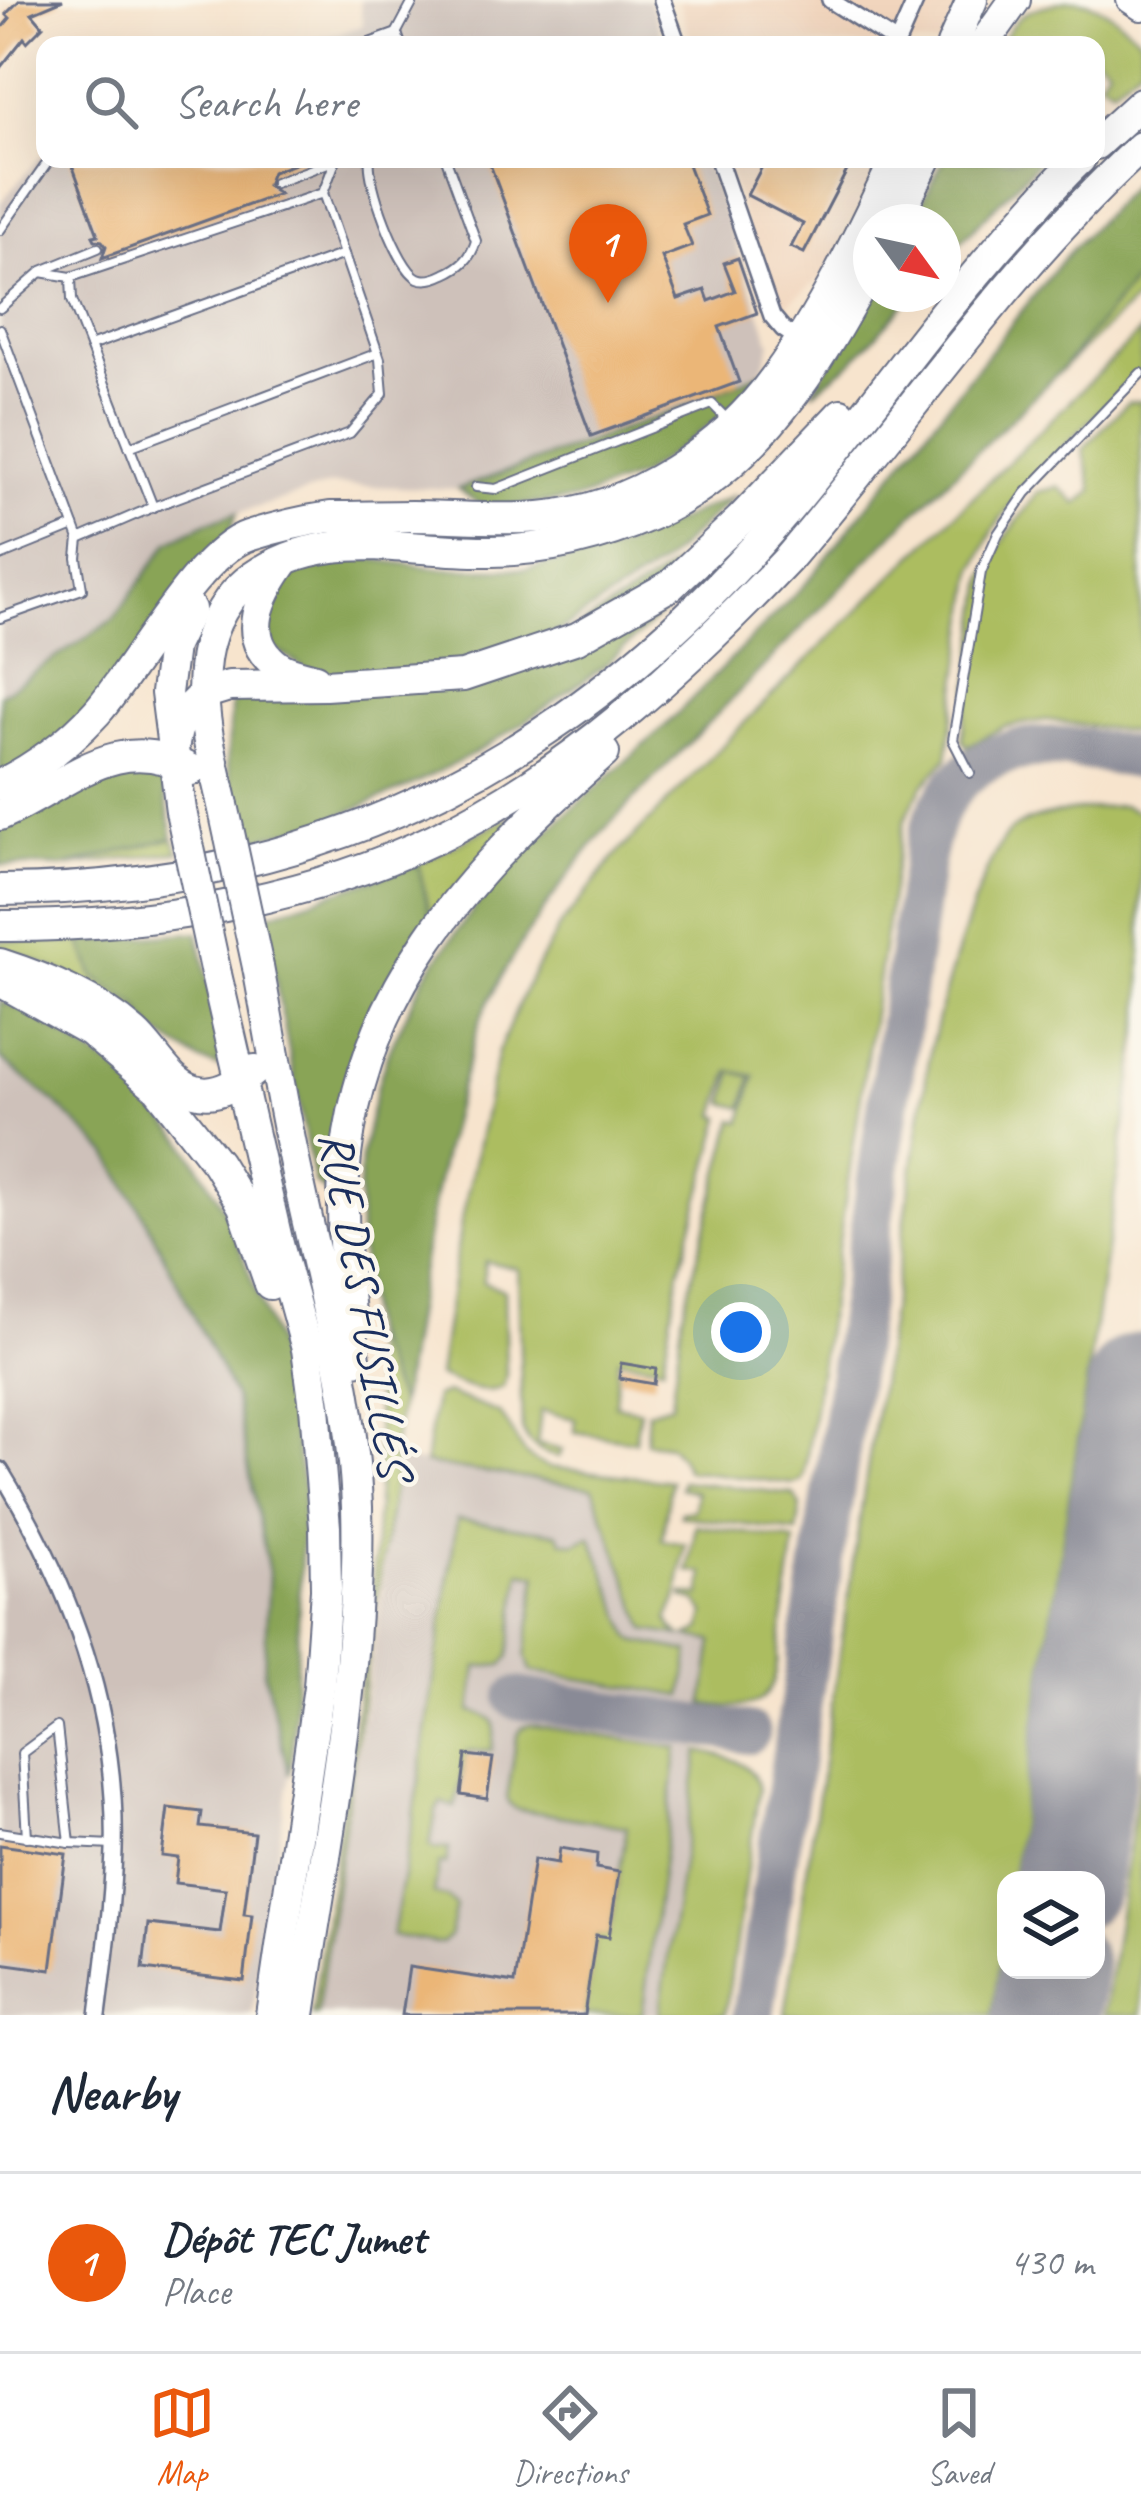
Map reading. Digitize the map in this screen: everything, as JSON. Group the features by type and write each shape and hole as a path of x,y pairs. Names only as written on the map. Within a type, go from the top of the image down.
{"highway":[{"path":"956,36 972,0"},
{"path":"990,36 1016,0"},
{"path":"1105,136 1141,103"},
{"path":"0,926 169,916 279,893 433,840 572,756 657,688 748,602 789,558 1017,275 1141,147"},
{"path":"811,347 845,260 891,168"},
{"path":"904,204 922,168"},
{"path":"0,890 140,881 271,855 344,834 415,805 549,730 636,665 766,535 991,254 1072,168"},
{"path":"203,694 209,638 219,614 237,589 288,556 320,547 361,544 489,551 532,548 580,540 655,513 698,489 735,442 775,378 811,347 853,291"},
{"path":"174,754 177,730 187,711 203,694 229,686 463,676 577,638 671,585 844,412 894,374"},
{"path":"0,785 57,749 96,714 185,591 222,554 247,537 296,522 330,518 542,518 586,510 735,442"},
{"name":"RUE DES FUSILLÉS","path":"260,536 214,577 192,606 172,646 166,693 181,811 216,974 307,1349 322,1474 326,1589 319,1687 272,2015"},
{"path":"288,556 263,592 256,628 265,652 277,665 325,685"},
{"path":"357,1504 360,1407 347,1276 344,1179 350,1125 379,1024 411,965 484,868 610,749 657,688"},
{"name":"RUE DES FUSILLÉS","path":"203,694 344,1394 357,1504 347,1692 300,2015"},
{"path":"0,815 97,762 126,755 174,754 223,805"},
{"path":"0,964 36,976 108,1012 139,1036 189,1089 211,1093 242,1080 262,1064 273,1046"},
{"path":"0,982 90,1031 127,1060 158,1088 217,1163 243,1206 277,1302 322,1474"}],"main road":[{"path":"1129,0 1141,8"}],"street":[{"path":"662,0 675,36"},
{"path":"830,0 886,36"},
{"path":"900,36 916,0"},
{"path":"721,168 772,316 811,347"},
{"path":"0,1470 68,1597 104,1726 114,1846 111,1919 98,2015"}],"lane":[{"path":"395,36 414,0"},
{"path":"389,36 397,33"},
{"path":"0,230 44,168"},
{"path":"275,183 313,168"},
{"path":"79,539 350,434 382,394 378,353 323,193 333,168"},
{"path":"369,168 389,232 414,276 423,280 458,268 476,242 449,168"},
{"path":"40,272 71,277 323,193"},
{"path":"0,308 40,272 98,248"},
{"path":"90,346 344,254"},
{"path":"71,277 72,300 153,507"},
{"path":"0,328 79,539 82,590 0,618"},
{"path":"129,447 378,353"},
{"path":"970,773 953,740 981,572 998,534 1026,493 1141,373"},
{"path":"476,487 496,489 712,404 735,442"},
{"path":"0,556 74,526"},
{"path":"27,1837 22,1753 57,1727 70,1843"},
{"path":"0,1832 114,1846"}],"shaded area":[{"path":"360,0 649,0 662,36 328,36 363,26"},
{"path":"679,0 960,0 944,36 689,36"},
{"path":"36,161 36,168 708,168 771,343 763,368 711,396 458,489 331,485 206,523 169,542 113,620 0,695 0,203"},
{"path":"729,168 886,168 870,204 853,204 853,241 845,259 772,316"},
{"path":"0,1058 108,1154 235,1399 269,1573 264,1671 289,1775 252,2015 0,2015"},
{"path":"396,1459 593,1488 646,1630 714,1641 657,2015 317,2015 380,1610"}],"green space":[{"path":"1069,0 1100,7 1141,39 1141,65 1113,88 1105,83 1105,36 1005,36 1020,17"},
{"path":"939,168 1032,168 961,241 961,204 921,204"},
{"path":"1141,175 1141,272 1062,369 604,830 522,943 482,1016 452,1118 400,1405 369,1331 359,1187 361,1157 387,1055 424,977 516,859 664,727 808,581 1062,260"},
{"path":"1141,272 1141,295 1062,369"},
{"path":"860,312 897,312 853,361 812,393"},
{"path":"1141,331 1141,369 1022,490 993,530 975,569 947,758 913,803 896,862 801,1481 793,1484 687,1470 669,1445 646,1442 648,1411 671,1404 683,1312 734,1120 742,1122 755,1076 735,1072 752,1077 743,1108 725,1103 733,1071 716,1115 722,1118 679,1272 663,1366 618,1359 615,1405 640,1410 635,1441 575,1432 575,1419 541,1411 537,1444 562,1450 559,1457 541,1452 522,1430 518,1269 485,1261 483,1282 504,1290 503,1387 478,1390 438,1376 461,1223 498,1052 526,987 558,929 616,855"},
{"path":"764,371 728,412 640,476 575,500 485,508 458,489 685,407"},
{"path":"1141,401 1141,733 1046,720 1004,727 967,746 962,739 985,578 999,547 1038,492 1059,487 1077,504 1093,491 1083,449 1128,402"},
{"path":"735,495 662,564 558,632 463,662 330,685 275,649 265,628 280,580 320,552 443,569 525,569 611,551"},
{"path":"782,496 711,575 603,667 525,722 406,788 324,822 242,843 227,762 232,697 506,674"},
{"path":"237,513 226,540 101,707 0,788 0,695 113,620 169,542"},
{"path":"136,776 163,782 173,838 62,867 0,865 0,825 87,786"},
{"path":"1122,805 1141,813 1141,1018 1013,1871 997,1871 997,1979 992,2015 785,2015 931,1046 964,930 989,866 1013,829 1050,815"},
{"path":"507,818 511,824 431,918 418,864"},
{"path":"173,838 179,852 62,867"},
{"path":"418,864 431,918 337,1129 327,1193 314,1182 263,916"},
{"path":"198,932 218,1028 220,1067 200,1061 154,1031 138,1006 94,977 81,942"},
{"path":"0,940 81,942 94,977 138,1006 154,1031 81,983 0,949"},
{"path":"0,1001 28,1012 115,1069 183,1140 218,1197 275,1342 304,1490 289,1775 264,1671 269,1573 235,1399 108,1154 0,1058"},
{"path":"369,1331 400,1405 392,1458 396,1467 317,2015 312,2015 372,1601 378,1483"},
{"path":"446,1393 499,1413 523,1451 548,1467 671,1481 662,1540 685,1544 677,1599 668,1619 682,1636 646,1630 593,1488 425,1464 435,1397"},
{"path":"682,1481 793,1494 801,1506 797,1532 681,1516 681,1512 694,1510 696,1492 680,1488"},
{"path":"457,1519 558,1533 562,1541 576,1543 591,1536 630,1636 690,1652 683,1696 531,1671 526,1656 537,1575 521,1572 509,1657 503,1665 477,1667 471,1711 494,1723 492,1750 467,1751 455,1807 441,1802 436,1811 430,1846 449,1848 446,1864 439,1863 434,1894 456,1906 450,1935 436,1943 392,1935"},
{"path":"696,1525 795,1541 775,1678 763,1697 747,1706 704,1704 713,1641 686,1636 701,1630 705,1613 698,1602 683,1597 701,1596 704,1573 688,1571"},
{"path":"530,1725 678,1748 642,2015 584,2015 596,1935 609,1936 627,1827 510,1805 507,1798 517,1736"},
{"path":"699,1751 744,1766 759,1789 725,2015 659,2015"},
{"path":"1141,1767 1141,2015 1104,2015"}],"building":[{"path":"20,0 63,0 32,13 43,26 27,42 24,38 0,68 0,30 10,18 6,14"},
{"path":"73,168 283,168 272,172 267,185 279,194 102,258 106,246 95,240 93,236 98,235"},
{"path":"491,168 689,168 707,215 683,224 692,246 662,257 678,299 705,290 709,301 735,291 724,263 738,258 757,313 719,327 739,382 591,436"},
{"path":"761,168 848,168 804,253 791,247 803,224 747,195"},
{"path":"621,1363 656,1369 654,1384 619,1378"},
{"path":"466,1755 493,1758 487,1799 461,1795"},
{"path":"168,1808 202,1812 200,1827 254,1833 244,1914 252,1915 244,1981 143,1969 148,1924 220,1932 226,1889 175,1883 178,1858 162,1856"},
{"path":"0,1845 66,1854 51,1970 0,1963"},
{"path":"560,1848 597,1854 596,1868 619,1872 609,1937 596,1935 584,2015 402,2015 409,1967 515,1983 534,1859 558,1863"}],"taxiway":[{"path":"753,2015 929,838 940,808 958,782 1003,754 1057,747 1141,759"},
{"path":"1123,1510 1141,1443"},
{"path":"516,1698 749,1733"}],"runway":[{"path":"1067,1871 1141,1387"},
{"path":"1046,2015 1052,1979"}],"place":[{"name":"Dépôt TEC Jumet","path":"608,303"}]}
